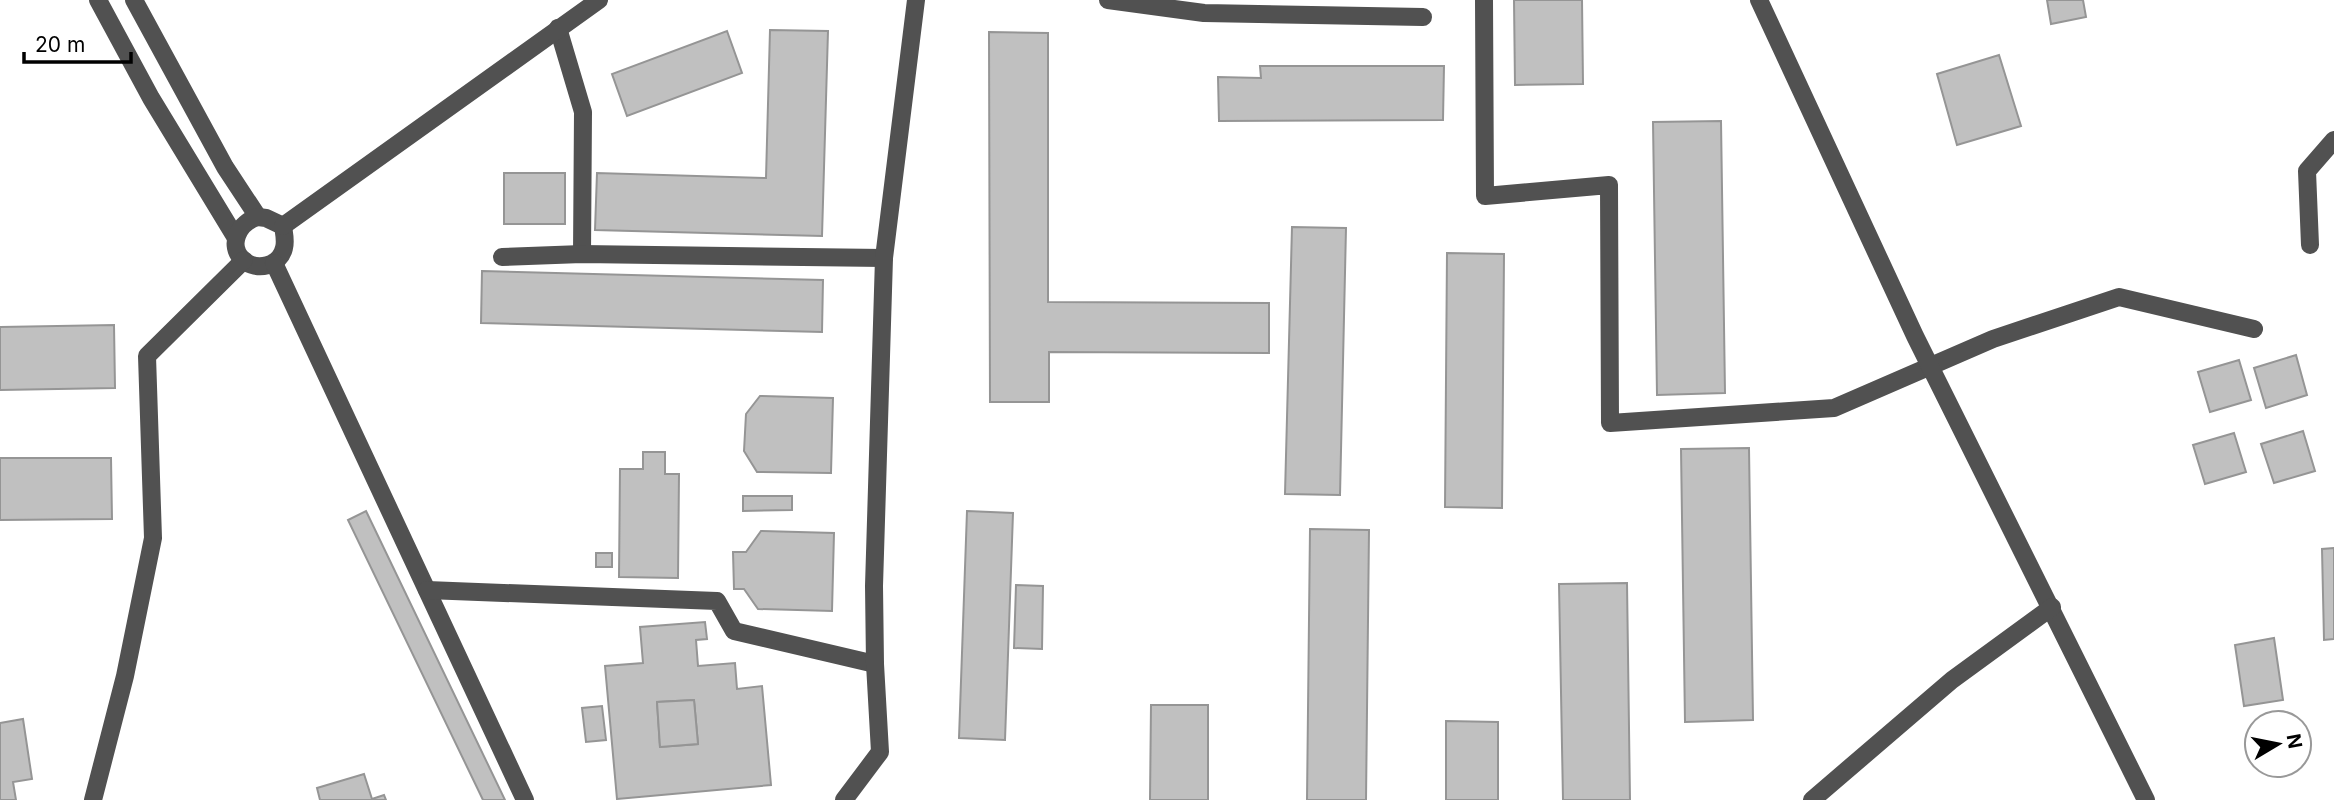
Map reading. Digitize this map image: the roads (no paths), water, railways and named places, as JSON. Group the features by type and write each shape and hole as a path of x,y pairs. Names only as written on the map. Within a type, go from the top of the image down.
{"street":[{"path":"98,0 151,98 236,238 239,254 244,261 258,267 274,263 284,250 282,226"},
{"path":"134,0 225,167 258,217"},
{"path":"282,226 599,0"},
{"path":"844,800 880,752 875,664 876,468 884,258 916,0"},
{"path":"1108,0 1203,13 1423,17"},
{"path":"1484,0 1485,196 1609,185 1610,423 1834,408 1993,339 2119,298 2254,329"},
{"path":"1759,0 1930,367 2146,800"},
{"path":"558,28 583,112 582,254"},
{"path":"2310,245 2307,171 2334,140"},
{"path":"236,238 243,224 258,217 282,226"},
{"path":"502,257 582,254 884,258"},
{"path":"93,800 125,676 153,538 147,356 244,261"},
{"path":"274,263 525,800"},
{"path":"427,590 717,601 734,631 875,664"},
{"path":"1812,800 1952,680 2052,607"}]}
